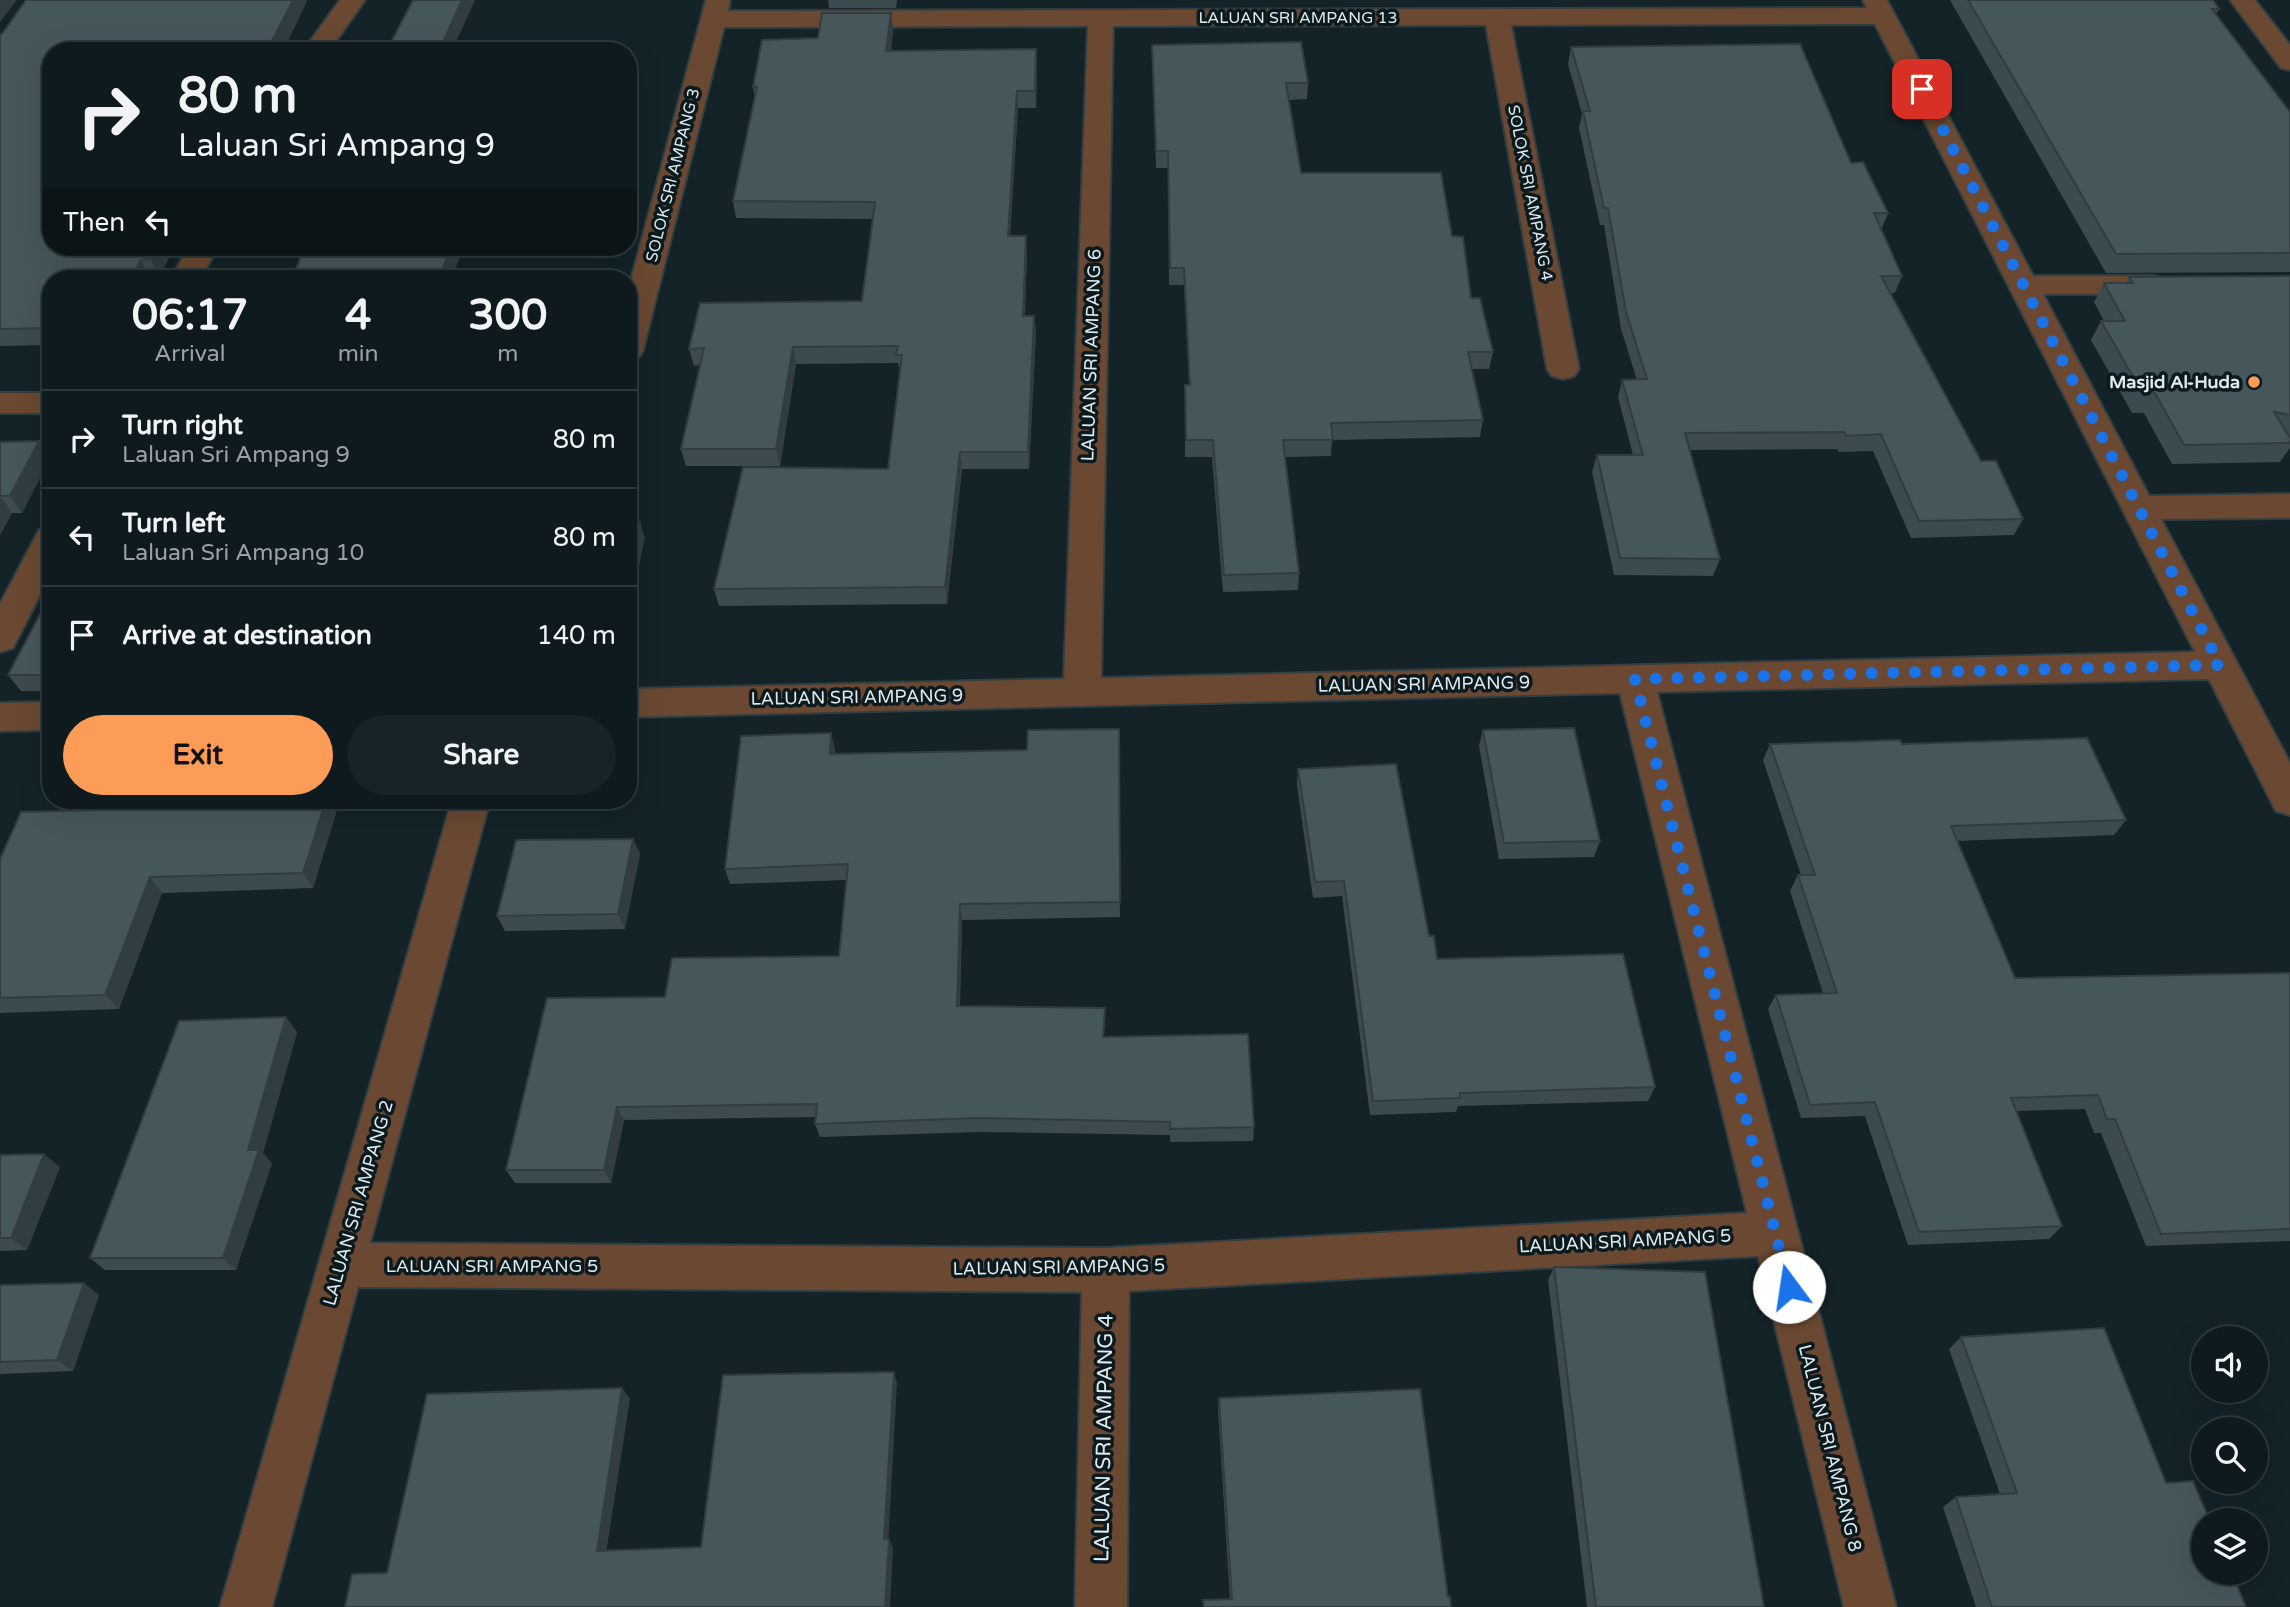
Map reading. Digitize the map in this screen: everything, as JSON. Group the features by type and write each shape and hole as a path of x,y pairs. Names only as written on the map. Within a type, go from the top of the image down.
{"street":[{"path":"323,42 353,0"},
{"path":"2242,0 2290,62"},
{"path":"1880,8 2290,800"},
{"name":"LALUAN SRI AMPANG 13","path":"716,10 1101,18 1497,17 1880,8"},
{"name":"SOLOK SRI AMPANG 3","path":"637,315 716,10"},
{"name":"SOLOK SRI AMPANG 4","path":"1497,17 1563,369"},
{"name":"LALUAN SRI AMPANG 6","path":"1082,692 1101,18"},
{"path":"2023,285 2183,285"},
{"path":"0,403 42,403"},
{"path":"2139,508 2290,506"},
{"path":"0,639 42,556"},
{"name":"LALUAN SRI AMPANG 9","path":"637,703 2220,665"},
{"name":"LALUAN SRI AMPANG 8","path":"1635,679 1870,1607"},
{"path":"0,717 42,716"},
{"name":"LALUAN SRI AMPANG 2","path":"246,1607 468,809"},
{"name":"LALUAN SRI AMPANG 5","path":"341,1265 1106,1269 1776,1233"},
{"name":"LALUAN SRI AMPANG 4","path":"1101,1607 1106,1269"}],"building":[{"path":"26,0 293,0 272,42 42,42 42,256 152,256 150,259 141,260 135,270 42,270 42,328 0,329 2,34"},
{"path":"413,0 462,0 443,42 391,42"},
{"path":"1968,0 2213,0 2219,9 2212,9 2290,112 2290,253 2116,254"},
{"path":"822,13 891,13 886,51 1036,49 1035,91 1017,91 1008,236 1026,236 1023,316 1034,316 1028,452 960,452 945,587 714,589 743,467 888,469 902,355 896,355 898,346 793,347 776,449 681,449 704,348 689,349 700,303 862,301 875,202 733,201 757,87 753,87 762,40 818,38"},
{"path":"1301,42 1308,83 1286,83 1301,173 1441,173 1452,236 1463,237 1471,298 1480,298 1493,352 1468,352 1483,420 1331,423 1333,440 1283,440 1299,573 1224,575 1213,440 1186,440 1185,385 1190,385 1184,268 1170,268 1168,151 1156,151 1152,45"},
{"path":"1800,44 1851,163 1863,162 1888,213 1874,213 1902,276 1881,276 1981,461 1996,461 2023,519 1919,521 1881,434 1846,436 1844,432 1685,433 1720,559 1620,558 1597,455 1643,455 1622,380 1647,379 1626,312 1608,208 1604,208 1583,111 1590,111 1571,47"},
{"path":"301,256 448,256 442,270 295,270"},
{"path":"2290,276 2290,415 2274,412 2290,438 2290,443 2184,445 2155,393 2143,394 2101,321 2125,321 2104,283 2133,283 2129,277"},
{"path":"39,441 10,496 0,496 0,442"},
{"path":"40,614 42,614 42,675 8,675"},
{"path":"1574,728 1600,841 1504,843 1483,730"},
{"path":"1119,729 1120,902 960,904 957,1006 1105,1008 1103,1037 1248,1034 1254,1127 1170,1129 1170,1122 976,1118 815,1124 817,1104 617,1107 604,1170 506,1170 547,998 665,997 672,958 839,956 848,864 725,869 741,736 831,733 830,754 1027,750 1028,730"},
{"path":"2087,738 2126,820 1951,826 2015,978 2290,973 2290,1229 2161,1234 2115,1119 2107,1119 2098,1095 2011,1098 2062,1226 1919,1232 1875,1102 1810,1105 1776,995 1837,993 1798,875 1815,875 1770,744 1900,740 1902,744"},
{"path":"1396,764 1429,936 1434,936 1437,959 1623,954 1655,1087 1460,1093 1460,1098 1373,1101 1344,881 1315,882 1298,769"},
{"path":"323,809 303,873 150,877 105,995 0,998 0,859 21,812"},
{"path":"633,839 618,914 497,916 516,840"},
{"path":"286,1017 248,1150 259,1150 223,1258 90,1258 179,1021"},
{"path":"44,1154 11,1238 0,1238 0,1155"},
{"path":"1554,1267 1705,1272 1764,1607 1596,1607"},
{"path":"84,1283 57,1360 0,1362 0,1285"},
{"path":"2104,1328 2166,1483 2191,1481 2191,1494 2199,1494 2204,1508 2191,1508 2191,1585 2237,1585 2246,1607 1992,1607 1956,1497 2017,1493 1961,1337"},
{"path":"894,1372 884,1539 889,1539 885,1607 345,1607 352,1574 387,1573 427,1394 622,1388 597,1551 701,1547 723,1375"},
{"path":"1420,1389 1451,1607 1204,1607 1203,1600 1232,1599 1219,1398"}],"place":[{"name":"Masjid Al-Huda","path":"2254,382"}],"route":[{"path":"1789,1287 1635,679 2220,665 1922,89"}]}
